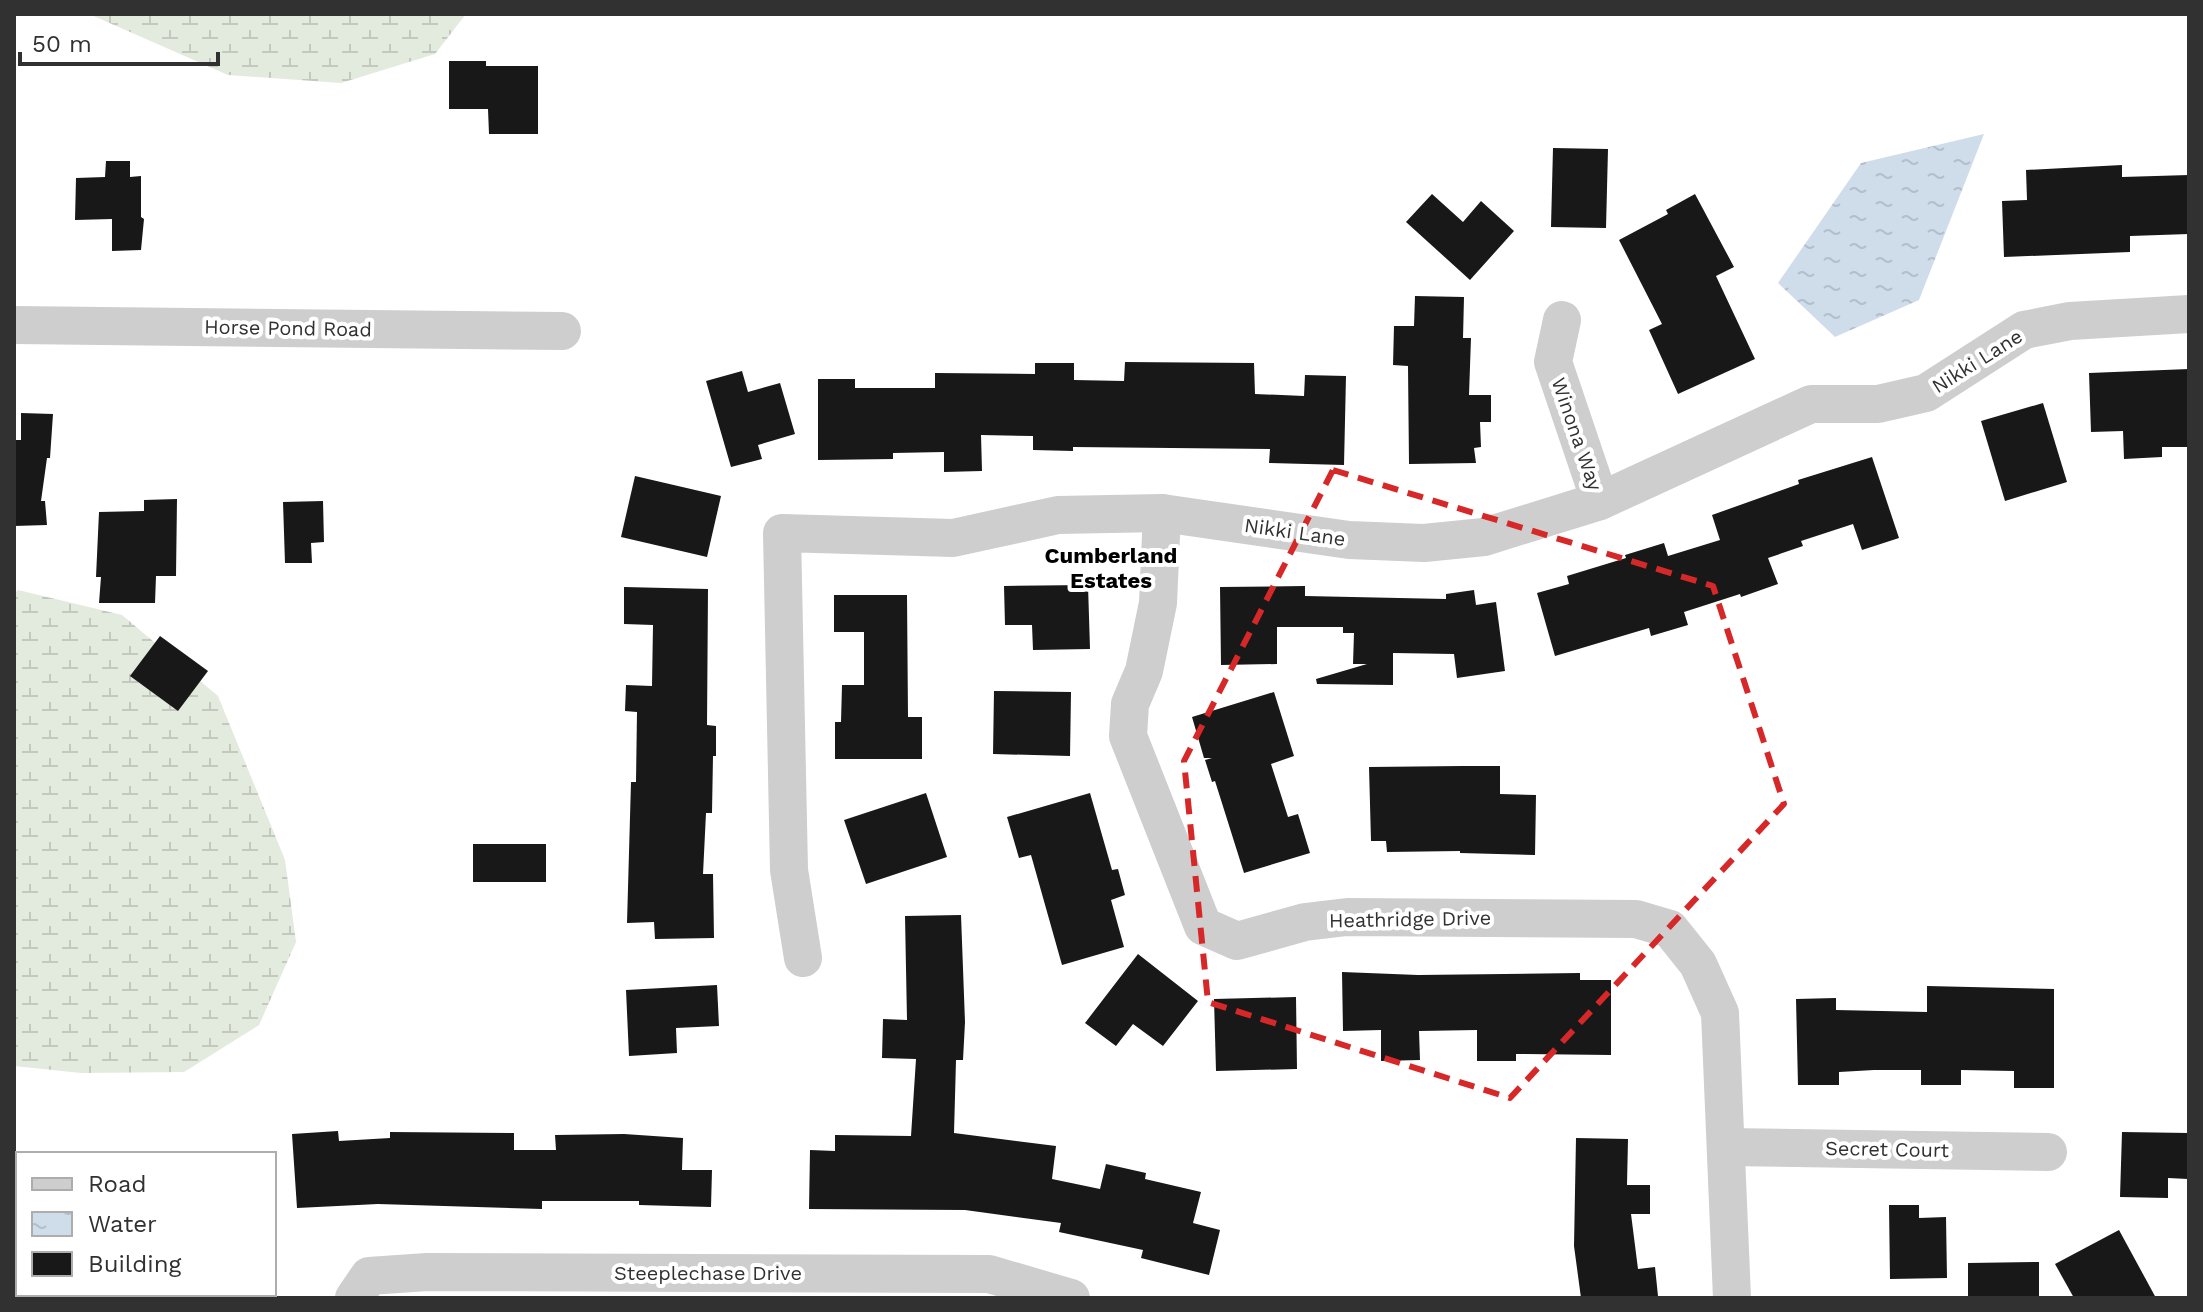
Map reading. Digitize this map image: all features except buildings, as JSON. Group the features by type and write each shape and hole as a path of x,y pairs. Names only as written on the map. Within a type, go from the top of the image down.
{"street":[{"name":"Nikki Lane","path":"803,958 789,870 782,533 953,538 1058,515 1162,513 1349,540 1424,543 1484,537 1600,501 1811,404 1878,404 1926,393 2024,330 2070,321 2189,314"},
{"name":"Winona Way","path":"1562,320 1553,362 1600,501"},
{"name":"Horse Pond Road","path":"14,325 562,331"},
{"name":"Heathridge Drive","path":"1162,513 1158,603 1144,671 1130,704 1128,736 1203,926 1237,941 1305,922 1347,917 1636,919 1670,929 1698,964 1720,1013 1732,1298"},
{"name":"Secret Court","path":"1726,1147 2048,1152"},
{"name":"Steeplechase Drive","path":"354,1298 369,1276 427,1272 989,1274 1071,1298"}],"highlighted area":[{"path":"1333,470 1713,586 1784,804 1510,1098 1208,1002 1184,761"}],"green space":[{"path":"89,14 466,14 435,54 341,83 228,75"},
{"path":"18,590 122,615 218,696 285,860 296,942 259,1025 184,1072 81,1073 14,1066 14,594"}],"water":[{"path":"1984,134 1919,300 1835,337 1778,283 1861,163"}],"district":[{"name":"Cumberland Estates","path":"1111,568"}]}
